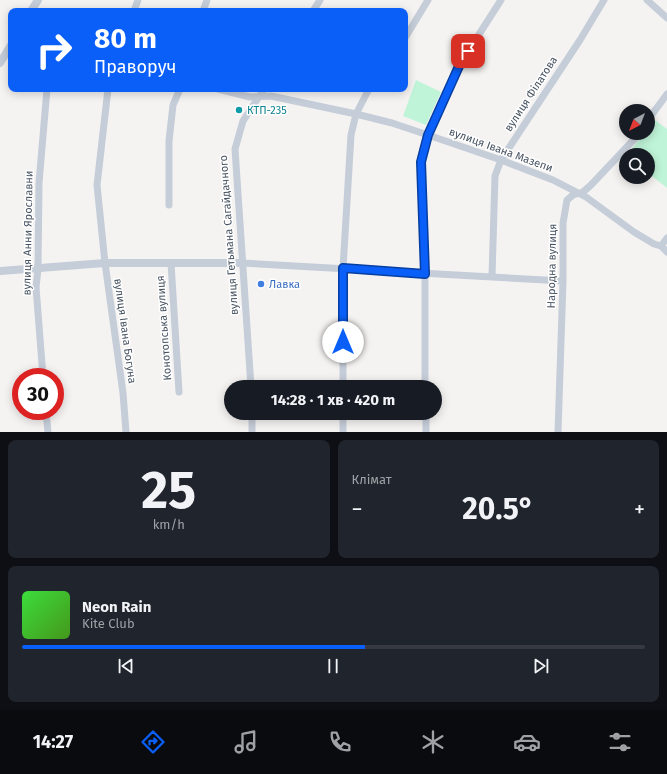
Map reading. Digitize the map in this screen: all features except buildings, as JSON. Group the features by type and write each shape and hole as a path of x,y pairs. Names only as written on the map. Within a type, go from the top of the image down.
{"street":[{"path":"408,33 428,0"},
{"path":"426,380 425,274 421,162 428,135 460,64 501,0"},
{"name":"вулиця Філатова","path":"492,277 494,176 501,160 576,47 604,0"},
{"path":"647,0 667,18"},
{"path":"0,63 8,50"},
{"name":"вулиця Анни Ярославни","path":"42,368 36,287 38,269 39,182 46,92"},
{"name":"вулиця Івана Богуна","path":"108,92 97,185 126,432"},
{"path":"169,205 168,174 170,134 173,105 179,92"},
{"name":"вулиця Івана Мазепи","path":"230,92 250,97 271,96 356,114 428,135 501,160 553,180 579,193 634,232 654,244 661,246 667,252"},
{"name":"вулиця Гетьмана Сагайдачного","path":"250,380 234,149 242,121 262,92"},
{"path":"343,380 343,268 352,135 356,114 367,92"},
{"path":"655,110 667,94"},
{"name":"Народна вулиця","path":"558,432 563,281 563,223 567,200 572,195 579,193 591,185 633,140"},
{"path":"661,246 667,238"},
{"path":"0,271 105,263 242,264 343,268 563,281"},
{"name":"Конотопська вулиця","path":"171,263 179,392"},
{"path":"47,420 48,432"},
{"path":"252,420 252,432"},
{"path":"343,420 344,432"},
{"path":"426,420 426,432"}],"green space":[{"path":"416,80 441,92 426,125 403,116"},
{"path":"655,120 667,129 667,188 655,179 655,148 632,148 639,140 655,140"}],"place":[{"name":"КТП-235","path":"239,110"},
{"name":"Лавка","path":"261,284"}],"route":[{"path":"343,342 343,268 425,274 421,162 428,135 460,64 468,51"}]}
